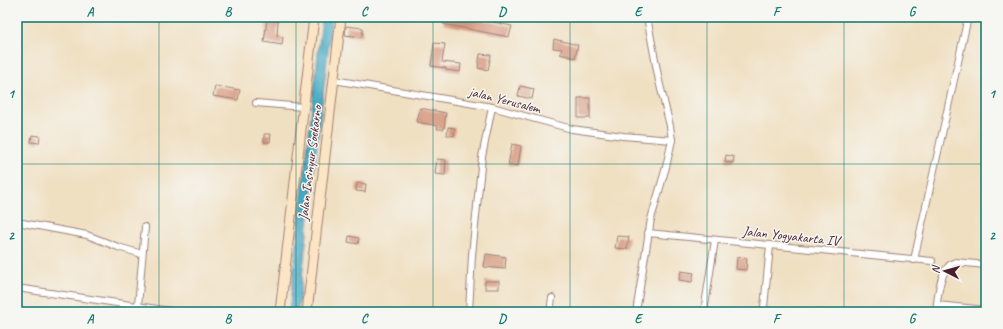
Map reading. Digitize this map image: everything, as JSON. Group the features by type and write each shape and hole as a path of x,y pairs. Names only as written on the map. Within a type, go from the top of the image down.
{"street":[{"name":"Jalan Insinyur Soekarno","path":"280,312 314,17"},
{"name":"Jalan Insinyur Soekarno","path":"307,312 341,17"},
{"path":"636,312 650,219 670,154 672,140 646,17"},
{"path":"914,260 968,17"},
{"name":"jalan Yerusalem","path":"334,80 492,107 572,129 672,140"},
{"path":"256,103 303,107"},
{"path":"469,312 472,255 482,157 492,107"},
{"path":"17,222 87,235 118,247 142,254"},
{"path":"138,306 145,227"},
{"name":"Jalan Yogyakarta IV","path":"648,233 932,262"},
{"path":"704,312 715,240"},
{"path":"764,307 770,246"},
{"path":"936,312 943,273 951,263 956,262 986,265"},
{"path":"17,288 177,312"},
{"path":"550,312 552,298"},
{"path":"937,305 986,310"}],"lane":[{"path":"542,17 551,18"}],"water":[{"path":"322,17 332,17 298,312 289,312"}],"building":[{"path":"445,17 469,17 512,26 509,37 443,24"},
{"path":"267,20 278,21 277,36 283,37 282,45 264,42"},
{"path":"346,26 363,28 362,37 345,35"},
{"path":"554,39 578,45 575,58 560,54 562,49 553,48"},
{"path":"434,43 445,44 442,62 461,64 460,72 431,66"},
{"path":"480,54 491,55 488,70 478,68"},
{"path":"215,86 240,90 238,100 213,96"},
{"path":"520,86 534,89 532,99 518,96"},
{"path":"578,98 590,98 590,118 578,118"},
{"path":"420,108 446,113 444,129 437,129 438,126 417,122"},
{"path":"448,127 455,128 454,136 447,135"},
{"path":"264,134 271,134 270,142 264,142"},
{"path":"32,135 40,136 39,143 31,142"},
{"path":"512,144 521,146 518,166 508,165"},
{"path":"726,155 734,157 733,163 725,162"},
{"path":"437,159 446,160 445,175 435,174"},
{"path":"357,183 366,184 365,192 356,191"},
{"path":"349,236 359,238 358,244 348,242"},
{"path":"617,236 629,237 627,249 615,248"},
{"path":"486,254 506,257 505,269 484,267"},
{"path":"737,257 747,258 746,270 736,269"},
{"path":"681,271 694,273 692,282 679,280"},
{"path":"485,281 499,281 499,289 485,289"}]}
